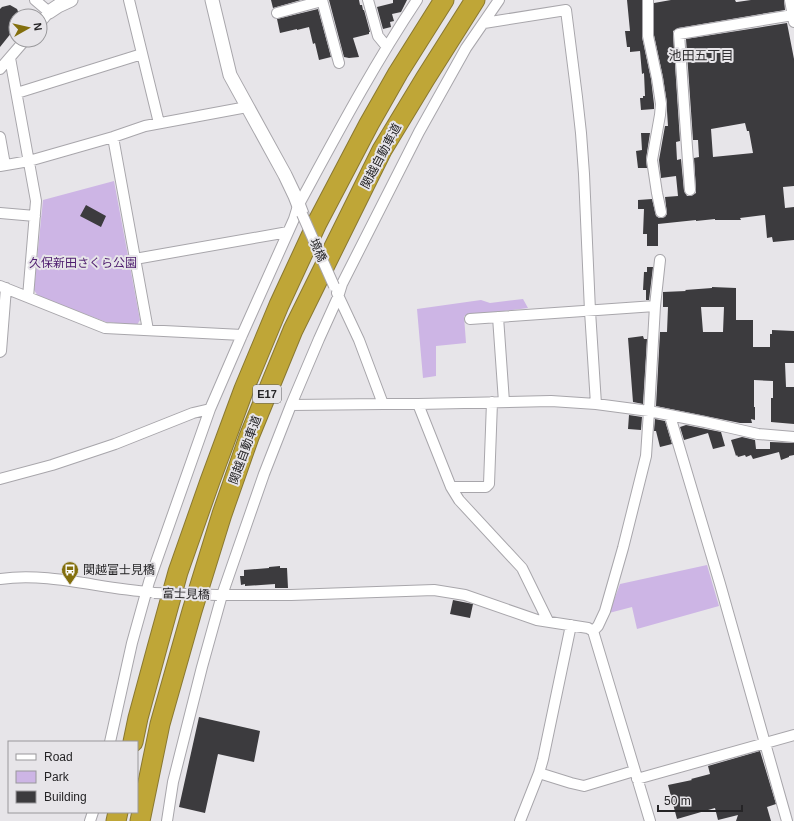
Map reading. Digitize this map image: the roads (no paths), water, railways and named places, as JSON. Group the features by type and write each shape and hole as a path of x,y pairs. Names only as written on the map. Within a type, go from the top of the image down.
{"highway":[{"name":"関越自動車道","path":"133,741 138,718 178,572 242,396 279,305 317,223 369,124 398,73 444,0"},
{"name":"関越自動車道","path":"140,821 160,724 190,618 222,514 249,437 293,330 382,150 474,0"}],"street":[{"path":"35,0 49,12 71,0"},
{"path":"128,0 159,123"},
{"path":"212,0 230,75 285,175 300,210"},
{"path":"368,0 378,36 387,47"},
{"path":"110,741 132,643 210,409 288,232 348,113 397,30 417,0"},
{"path":"167,821 173,782 220,595 291,405 338,297 342,284 419,132 466,48 499,0"},
{"path":"648,0 648,36 657,78 660,104 660,115 652,160 656,193 661,212"},
{"path":"690,190 679,34 793,19 790,0"},
{"path":"277,13 322,1 338,63"},
{"path":"484,23 566,10 578,97 581,134 596,404"},
{"path":"0,69 18,48"},
{"path":"17,93 142,54"},
{"path":"10,58 36,201 28,297"},
{"path":"0,137 3,165 29,161 113,137 145,126 247,107"},
{"path":"113,137 148,330"},
{"name":"境橋","path":"300,210 338,297 359,340 383,404"},
{"path":"0,213 35,216"},
{"path":"135,260 288,232"},
{"path":"650,821 593,631 598,626 605,611 624,548 646,456 650,411 655,306 660,260"},
{"path":"0,352 3,287 105,328 242,335"},
{"path":"470,319 655,306"},
{"path":"498,318 504,402"},
{"path":"291,405 551,401 596,404 650,411 758,434 794,437"},
{"path":"451,487 486,487 489,484 492,402"},
{"path":"418,404 451,487 459,500 522,568 548,621"},
{"path":"0,479 52,465 115,444 193,413 210,409"},
{"path":"670,416 718,577 787,821"},
{"name":"富士見橋","path":"0,579 46,577 116,589 220,595 291,595 434,590 465,595 537,620 588,628 593,631"},
{"path":"520,821 543,759 571,625"},
{"path":"539,773 584,786 636,775 794,735"}],"place":[{"name":"関越富士見橋","path":"70,585"}],"district":[{"name":"池田五丁目","path":"701,55"}],"park label":[{"name":"久保新田さくら公園","path":"83,263"}]}
